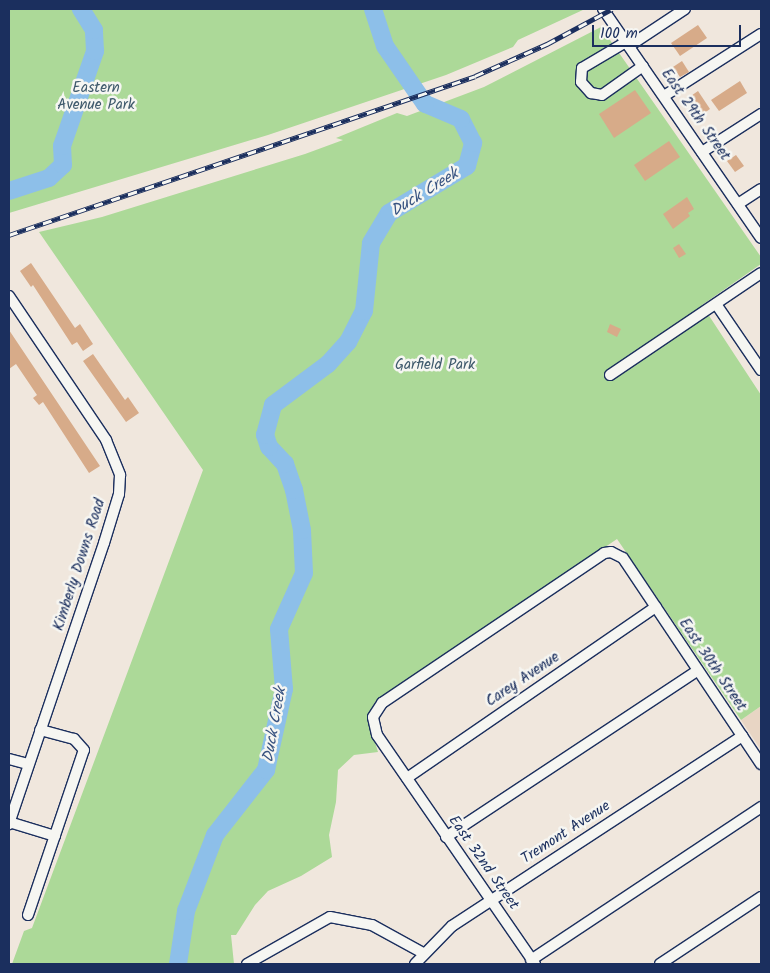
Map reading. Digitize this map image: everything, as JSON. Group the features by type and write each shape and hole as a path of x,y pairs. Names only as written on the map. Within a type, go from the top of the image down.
{"street":[{"name":"East 29th Street","path":"603,9 761,238"},
{"path":"642,66 602,95 591,93 581,82 582,68 628,44 685,9"},
{"path":"664,96 761,34"},
{"path":"702,152 761,114"},
{"path":"738,204 761,188"},
{"path":"610,375 761,272"},
{"name":"Kimberly Downs Road","path":"9,296 106,440 120,475 120,494 9,823"},
{"path":"716,304 761,370"},
{"name":"East 30th Street","path":"407,778 374,726 375,711 382,703 604,553 611,552 623,558 761,764"},
{"name":"Carey Avenue","path":"407,778 656,607"},
{"path":"446,837 698,670"},
{"path":"28,915 84,750 74,739 40,730"},
{"name":"Tremont Avenue","path":"415,964 423,953 452,926 742,736"},
{"path":"9,759 28,764"},
{"name":"East 32nd Street","path":"407,778 533,962"},
{"path":"533,962 761,807"},
{"path":"9,823 54,836"},
{"path":"660,964 761,898"},
{"path":"247,964 330,917 372,925 423,953"}],"shaded area":[{"path":"761,706 761,750 741,720"}],"green space":[{"name":"Eastern Avenue Park","path":"9,9 585,9 518,40 513,47 446,75 268,135 9,213 9,197 14,196 9,188"},
{"name":"Garfield Park","path":"601,27 761,257 761,264 702,305 761,395 761,706 741,720 617,539 375,702 368,720 378,752 354,755 338,770 336,802 329,835 332,857 301,876 268,891 255,905 236,935 231,935 234,964 12,964 24,931 32,928 203,470 39,232 102,217 305,154 343,140 336,138 397,113 407,116 484,87"}],"building":[{"path":"698,25 707,38 680,56 671,43"},
{"path":"682,61 689,72 680,77 673,67"},
{"path":"740,81 747,93 719,111 711,100"},
{"path":"635,90 651,113 614,138 599,114"},
{"path":"698,91 710,109 700,116 688,98"},
{"path":"669,141 680,157 645,181 634,165"},
{"path":"736,155 744,166 735,172 727,161"},
{"path":"687,197 694,209 688,213 690,216 673,229 663,214"},
{"path":"679,244 686,254 679,258 673,248"},
{"path":"31,263 75,328 80,324 93,344 83,351 77,342 72,345 33,285 31,287 20,271"},
{"path":"610,324 621,329 617,337 607,332"},
{"path":"9,330 100,466 89,473 43,402 39,405 33,398 37,395 16,364 9,369"},
{"path":"93,354 125,400 128,397 139,413 126,422 83,361"}],"waterway":[{"path":"9,191 49,178 63,165 62,146 95,51 94,30 81,9"},
{"name":"Duck Creek","path":"178,964 186,911 215,835 266,770 284,689 279,629 304,573 302,530 294,490 285,464 269,447 265,435 273,405 328,364 348,342 364,311 371,243 389,213 467,166 473,143 461,119 425,104 385,46 373,9"}],"railway":[{"path":"9,235 475,76 547,44 612,9"}]}
